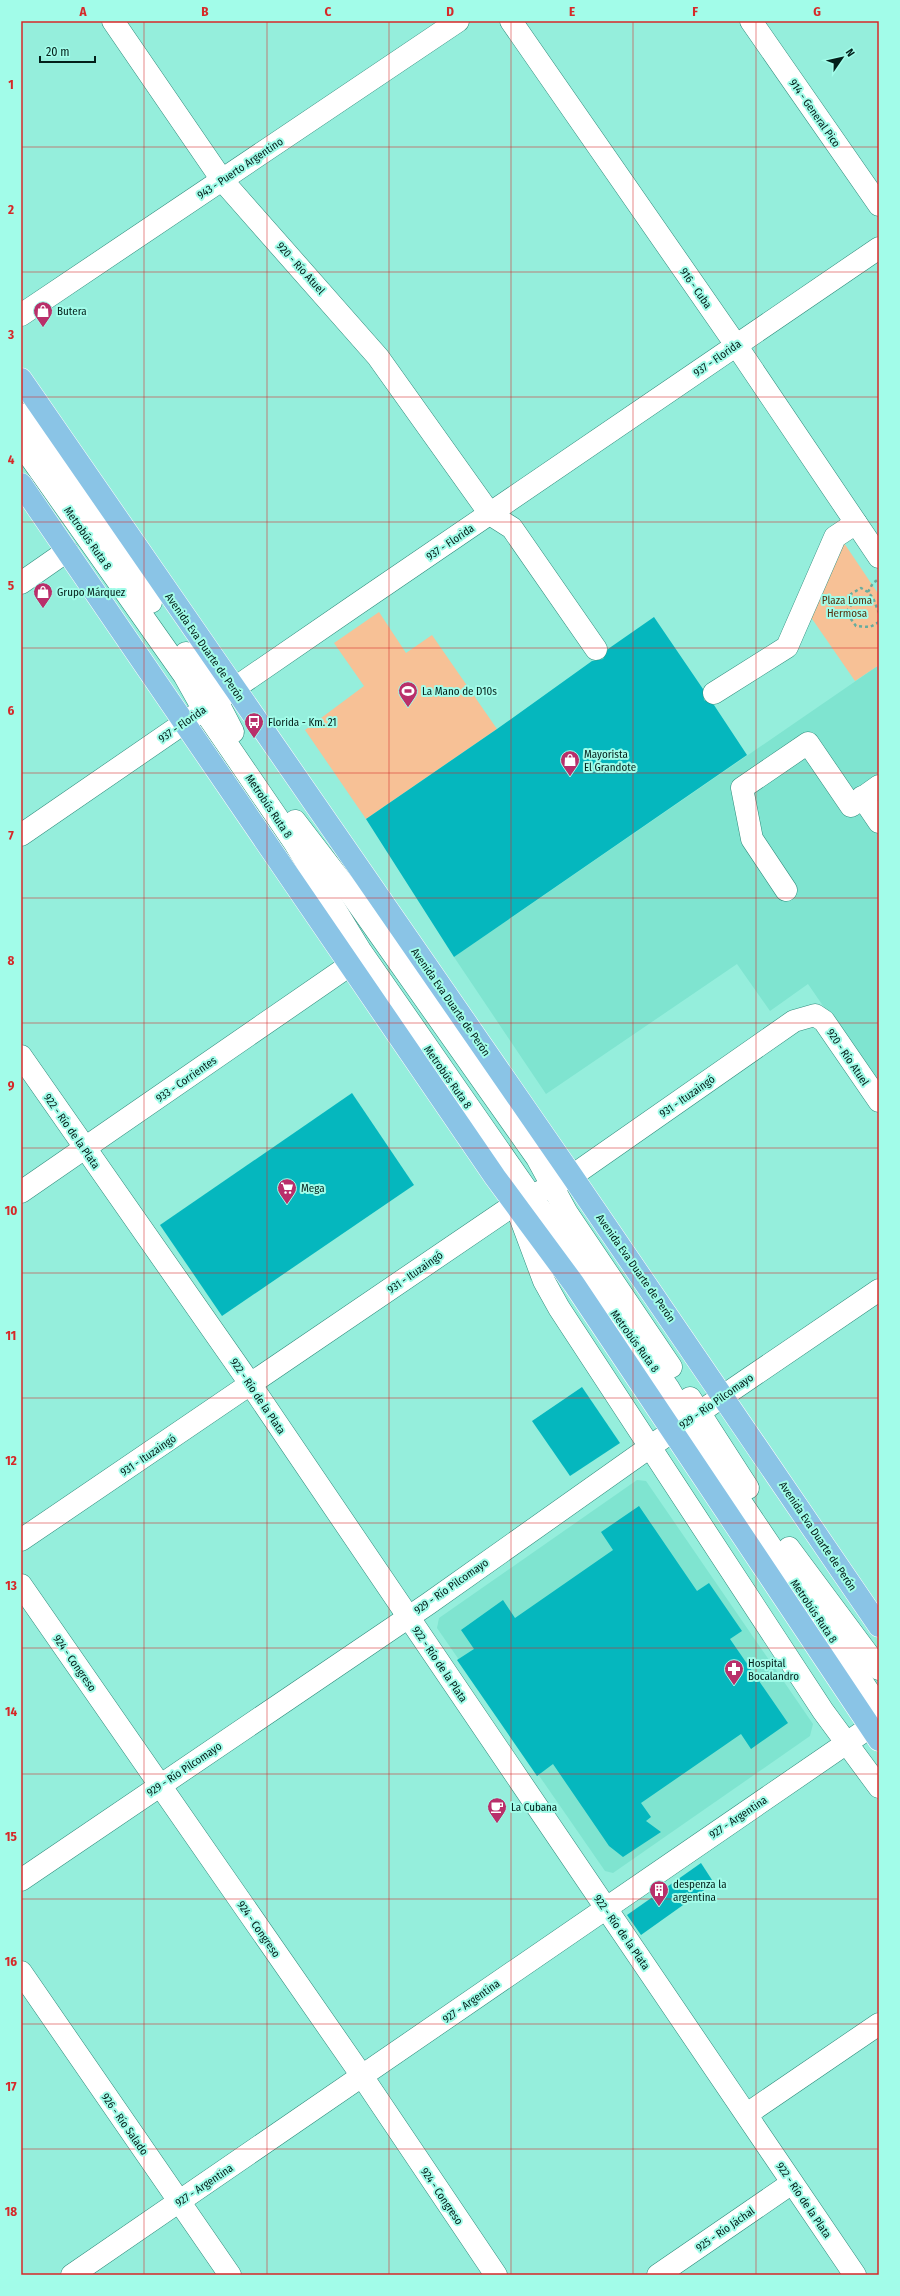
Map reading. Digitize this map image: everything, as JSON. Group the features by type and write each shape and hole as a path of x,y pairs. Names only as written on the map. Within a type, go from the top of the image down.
{"main road":[{"name":"Avenida Eva Duarte de Perón","path":"21,380 218,699 562,1181 649,1287 879,1626"},
{"path":"21,484 350,965 523,1200 574,1284 686,1421 874,1734"},
{"path":"562,1181 616,1261 649,1287"}],"street":[{"name":"920 - Río Atuel","path":"113,21 222,180 378,357 490,514"},
{"name":"943 - Puerto Argentino","path":"21,315 458,21"},
{"name":"916 - Cuba","path":"511,21 736,345 879,557"},
{"name":"914 - General Pico","path":"751,21 879,205"},
{"name":"937 - Florida","path":"21,835 879,248"},
{"name":"Metrobús Ruta 8","path":"21,414 218,699 294,842 360,950 523,1200"},
{"name":"Metrobús Ruta 8","path":"21,444 184,675 218,699"},
{"path":"490,514 512,528 596,649"},
{"path":"714,693 787,647 835,537 856,523"},
{"path":"21,583 67,551"},
{"path":"786,890 752,839 742,788 808,743 851,806 871,792 879,822"},
{"name":"933 - Corrientes","path":"21,1192 350,965"},
{"name":"920 - Río Atuel","path":"815,1015 824,1021 879,1101"},
{"name":"931 - Ituzaingó","path":"21,1540 523,1200 562,1181 794,1021 815,1015"},
{"name":"922 - Río de la Plata","path":"21,1056 251,1385 605,1908 856,2275"},
{"name":"Metrobús Ruta 8","path":"562,1181 567,1213 670,1366 686,1421 879,1707"},
{"path":"523,1200 544,1281 559,1308 649,1447 846,1743 879,1787"},
{"path":"616,1261 652,1312 670,1366"},
{"name":"929 - Río Pilcomayo","path":"21,1880 408,1617 686,1421 879,1290"},
{"name":"Metrobús Ruta 8","path":"686,1421 769,1523 879,1669"},
{"name":"924 - Congreso","path":"21,1585 159,1786 362,2076 496,2275"},
{"name":"927 - Argentina","path":"72,2275 846,1743 874,1734"},
{"name":"926 - Río Salado","path":"21,1972 230,2275"},
{"path":"747,2114 879,2024"},
{"name":"925 - Río Jáchal","path":"658,2275 792,2183"}],"path":[{"path":"868,592 873,582 879,579"},
{"path":"879,613 868,592 861,588 854,591 850,597 852,604 846,612 856,626 870,627 879,622"}],"shaded area":[{"path":"879,665 879,1087 808,984 770,1011 737,964 546,1094 454,957"},
{"path":"637,1480 646,1481 813,1724 810,1736 613,1873 605,1871 437,1628 439,1618"}],"green space":[{"name":"Plaza Loma Hermosa","path":"840,537 879,595 879,665 855,681 808,613"},
{"name":"La Mano de D10s","path":"379,612 406,653 432,635 497,729 366,819 305,730 364,686 334,643"}],"building":[{"name":"Mayorista El Grandote","path":"654,617 703,689 704,700 714,705 747,755 454,957 366,819 497,729 592,661 603,659 608,649"},
{"name":"Mega","path":"352,1093 414,1185 222,1316 160,1225"},
{"path":"582,1387 620,1443 570,1476 532,1421"},
{"path":"639,1506 697,1591 709,1583 742,1631 730,1639 788,1723 751,1749 741,1734 641,1803 651,1817 646,1821 661,1832 623,1857 609,1846 553,1764 537,1776 457,1660 474,1649 461,1630 503,1600 515,1618 613,1550 601,1532"},
{"name":"despenza la argentina","path":"701,1863 714,1883 641,1935 627,1915"}],"place":[{"name":"Butera","path":"43,328"},
{"name":"Grupo Márquez","path":"43,609"},
{"name":"La Mano de D10s","path":"408,708"},
{"name":"Florida - Km. 21","path":"254,739"},
{"name":"Mayorista El Grandote","path":"570,777"},
{"name":"Mega","path":"287,1205"},
{"name":"Hospital Bocalandro","path":"734,1686"},
{"name":"La Cubana","path":"497,1824"},
{"name":"despenza la argentina","path":"659,1907"}]}
